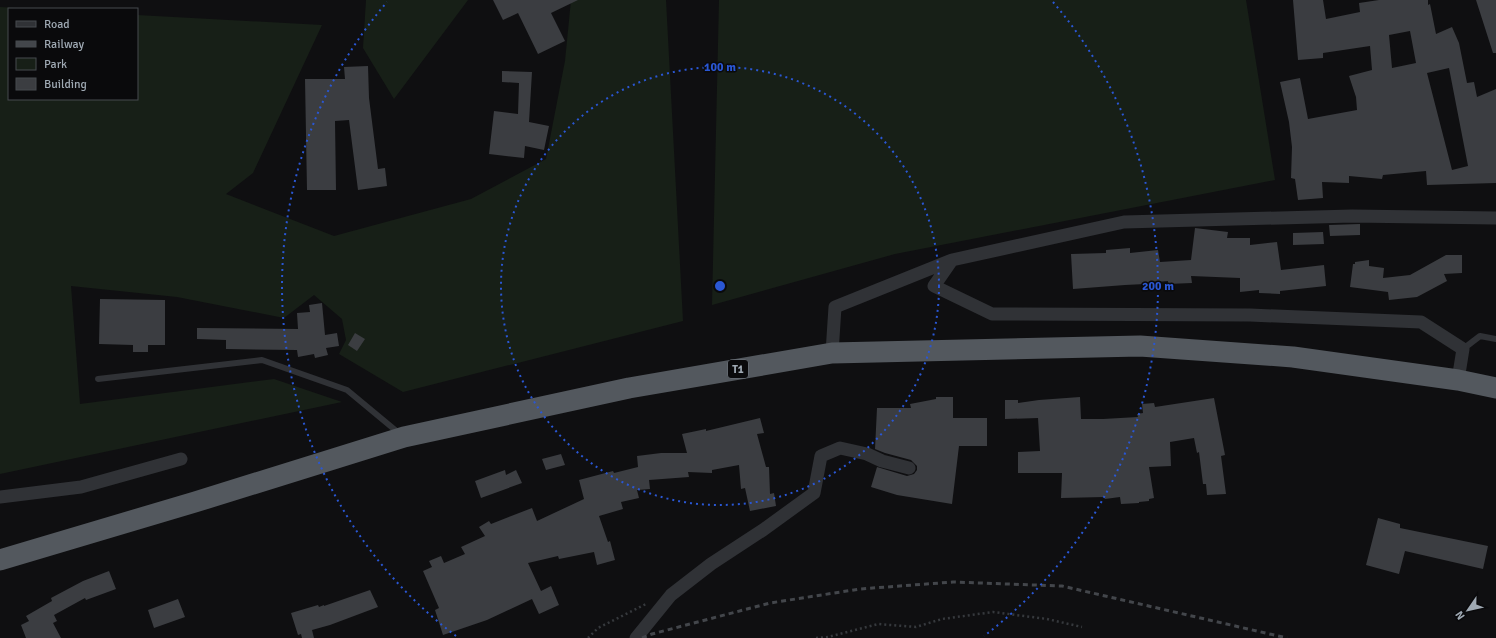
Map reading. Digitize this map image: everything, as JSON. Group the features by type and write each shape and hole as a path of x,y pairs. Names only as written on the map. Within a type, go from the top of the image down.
{"highway":[{"name":"T1","path":"0,560 404,437 629,388 832,353 1140,346 1293,357 1458,380 1496,388"}],"street":[{"path":"832,353 835,307 952,260 1124,222 1352,216 1496,218"},
{"path":"952,260 934,286 992,314 1250,315 1421,322 1463,349 1458,380"},
{"path":"636,638 671,595 711,564 782,517 814,493 822,456 840,448 867,454 882,461 909,468"},
{"path":"0,497 81,487 181,459"}],"lane":[{"path":"1463,349 1480,336 1496,338"},
{"path":"98,379 262,360 347,390 404,437"}],"path":[{"path":"588,638 598,628 617,618 649,602 671,595"},
{"path":"816,638 828,637 878,624 916,627 942,619 993,612 1047,619 1082,627"}],"green space":[{"path":"366,0 468,0 394,99 363,48"},
{"path":"571,0 666,0 683,321 403,392 339,354 346,340 342,319 314,295 284,318 177,297 71,286 80,404 274,379 342,402 0,474 0,7 16,8 8,8 8,100 138,100 138,15 322,25 253,173 226,194 334,236 471,199 546,159 565,61"},
{"path":"719,0 1246,0 1275,180 895,254 712,305"}],"building":[{"path":"493,0 578,0 551,13 565,41 538,54 518,13 503,20"},
{"path":"1293,0 1323,0 1326,19 1360,12 1359,3 1379,0 1428,0 1436,34 1452,27 1459,43 1467,83 1474,82 1477,97 1496,89 1496,183 1427,185 1426,171 1383,175 1382,179 1349,176 1349,183 1322,182 1323,198 1298,200 1295,179 1291,178 1292,147 1289,122 1280,82 1300,78 1308,119 1357,110 1356,97 1349,76 1372,70 1370,46 1323,53 1323,58 1298,60","holes":["1410,31 1416,63 1392,68 1389,35","1449,68 1468,166 1452,170 1427,73"]},
{"path":"1476,0 1496,0 1496,53 1493,53"},
{"path":"368,66 369,98 378,169 385,168 387,186 358,190 349,120 335,121 336,190 307,190 305,79 345,79 344,67"},
{"path":"502,71 532,72 529,122 549,126 544,150 525,146 524,158 489,154 494,111 518,114 519,83 502,82"},
{"path":"1360,224 1360,235 1330,236 1329,225"},
{"path":"1195,228 1228,232 1227,238 1250,238 1250,245 1277,242 1281,270 1324,265 1326,286 1280,291 1280,294 1259,293 1259,290 1240,292 1240,278 1191,276 1192,283 1168,284 1168,281 1073,289 1071,254 1106,253 1106,250 1130,248 1130,253 1158,250 1160,262 1191,260"},
{"path":"1323,232 1324,244 1293,245 1293,233"},
{"path":"1446,255 1462,255 1462,273 1444,274 1447,281 1417,297 1389,300 1388,292 1350,287 1353,264 1355,264 1355,262 1369,260 1369,266 1384,268 1383,278 1410,275"},
{"path":"100,299 165,300 165,345 148,345 148,352 133,352 133,345 99,344"},
{"path":"322,303 325,335 337,333 339,346 326,348 328,355 315,358 314,354 298,357 297,350 226,349 226,340 197,339 197,328 298,329 297,313 310,312 309,305"},
{"path":"355,333 365,339 357,351 348,345"},
{"path":"936,397 953,397 953,418 987,418 987,446 959,446 952,504 897,495 871,487 877,467 907,476 914,474 917,470 917,466 911,460 875,449 877,408 911,408 910,404 936,399"},
{"path":"1080,397 1081,419 1138,417 1137,414 1143,413 1142,404 1154,403 1155,407 1214,398 1225,455 1221,456 1226,494 1207,495 1206,484 1203,484 1199,452 1197,453 1194,438 1170,442 1171,466 1149,467 1154,498 1149,499 1149,501 1139,503 1121,504 1120,497 1105,499 1104,497 1061,498 1062,473 1018,473 1018,452 1040,451 1038,418 1005,419 1005,400 1018,400 1018,403"},
{"path":"760,418 764,433 757,434 766,467 769,467 770,494 774,493 776,506 750,511 745,488 741,489 739,465 712,470 712,473 688,472 689,477 649,480 650,489 637,490 639,498 621,502 623,509 599,516 608,542 610,541 615,560 597,565 594,552 559,559 558,556 528,563 541,591 551,586 559,605 539,614 532,599 487,620 443,635 435,610 439,608 423,571 432,567 429,561 441,556 444,563 465,554 461,547 485,536 479,527 489,521 491,524 532,508 537,521 584,499 579,480 613,471 614,473 638,467 637,456 661,453 687,453 682,434 706,429 706,431"},
{"path":"561,454 565,465 546,470 542,459"},
{"path":"505,470 506,475 516,470 522,483 481,498 475,481"},
{"path":"1378,518 1400,524 1400,528 1488,546 1483,569 1405,551 1399,574 1366,565"},
{"path":"109,571 116,589 86,600 85,598 54,615 57,621 53,623 61,638 26,638 21,625 29,621 26,616 52,601 51,598 83,581"},
{"path":"370,590 378,607 330,625 312,630 314,638 302,638 301,634 298,635 291,613 318,605 319,607 324,606"},
{"path":"178,599 185,617 154,628 148,610"}],"railway":[{"path":"642,638 652,634 770,603 860,589 953,582 1062,586 1287,638"}]}
